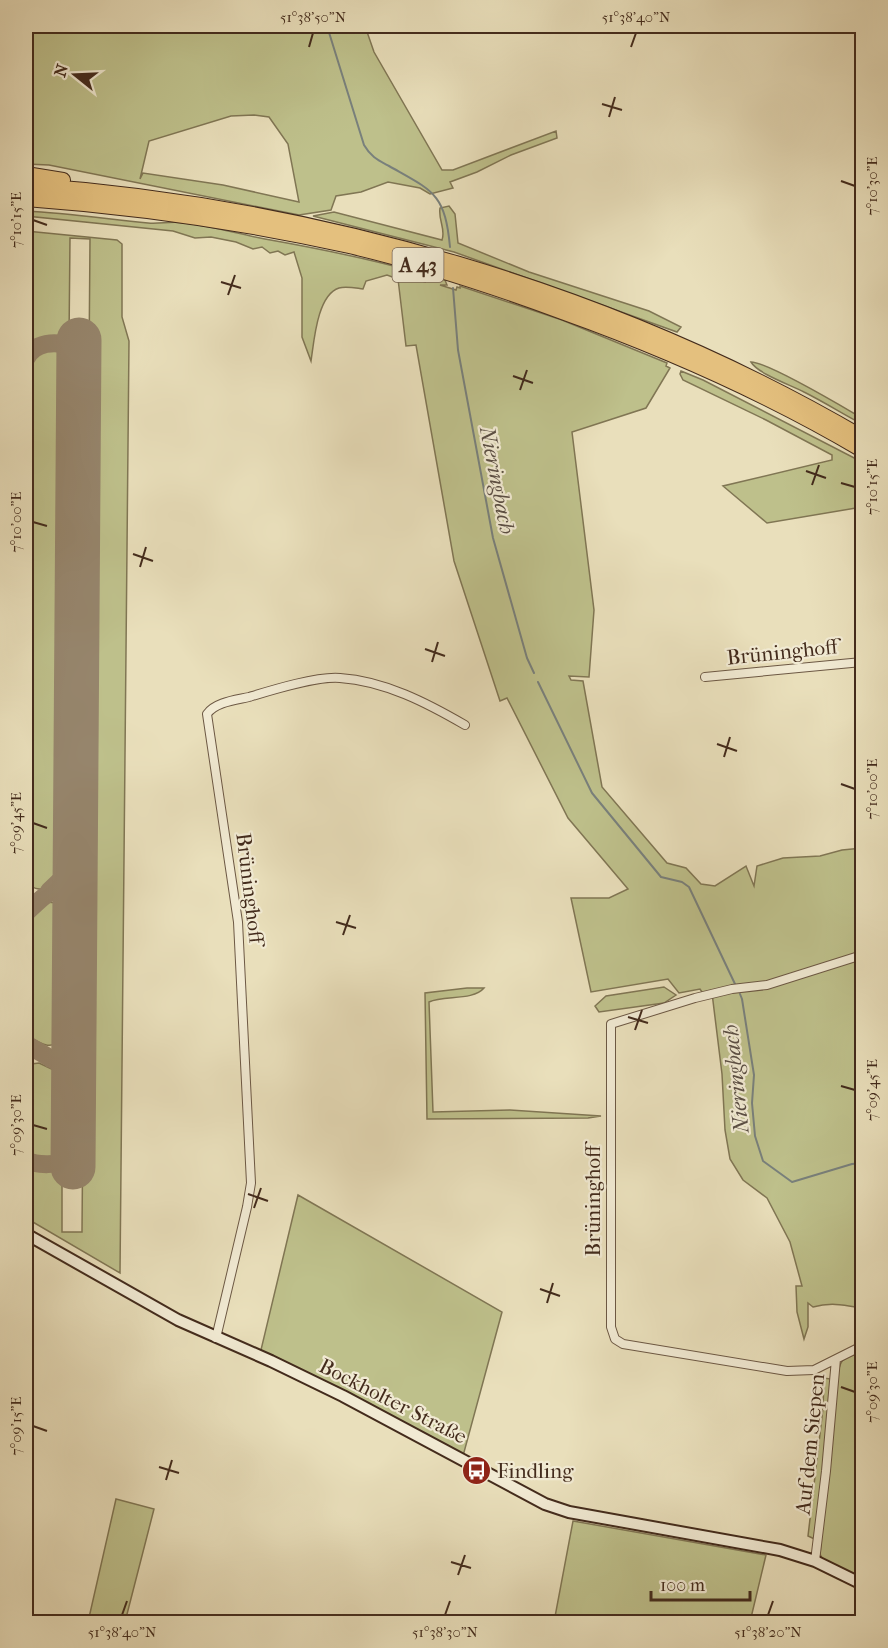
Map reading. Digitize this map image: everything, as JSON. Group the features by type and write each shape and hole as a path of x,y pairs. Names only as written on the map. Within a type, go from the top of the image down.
{"highway":[{"path":"26,174 92,185 126,195"},
{"name":"A 43","path":"26,185 192,204 296,223 445,260 503,278 636,326 740,372 862,437"},
{"name":"A 43","path":"26,199 139,209 238,225 349,246 459,276 564,312 683,360 770,401 862,450"}],"street":[{"name":"Brüninghoff","path":"705,676 862,662"},
{"name":"Brüninghoff","path":"216,1338 247,1207 250,1183 238,922 207,714 216,706 275,689 338,677 379,685 434,707 465,725"},
{"name":"Brüninghoff","path":"836,1359 814,1370 787,1371 623,1344 615,1339 611,1327 611,1024 695,998 732,989 767,985 862,955"},
{"name":"Bockholter Straße","path":"26,1234 177,1320 343,1396 558,1509 780,1550 815,1561 862,1584"},
{"name":"Auf dem Siepen","path":"815,1561 836,1359 862,1346"}],"green space":[{"path":"26,26 365,26 374,52 442,170 453,170 556,131 557,138 450,182 453,188 430,194 420,188 388,182 361,192 336,196 331,210 299,215 49,165 26,164","holes":["231,116 269,117 288,144 299,202 223,185 143,173 140,179 149,141"]},
{"path":"449,206 455,214 458,243 529,272 649,311 681,327 677,332 454,252 313,216 334,212 442,240 440,208"},
{"path":"26,211 148,223 194,224 378,262 416,272 409,278 426,282 416,276 421,273 445,280 447,285 440,285 456,290 460,286 562,320 667,363 666,366 670,368 646,408 572,432 594,610 589,677 569,676 571,680 583,681 602,787 667,863 686,868 701,884 715,886 746,866 754,886 757,866 783,858 820,856 862,848 862,1308 832,1304 813,1307 808,1303 808,1327 804,1339 797,1312 796,1286 802,1286 790,1242 767,1198 743,1180 730,1159 725,1130 722,1074 712,993 704,995 700,989 679,993 668,979 591,992 571,898 609,898 628,889 568,818 507,698 500,701 454,561 416,345 406,346 398,279 387,275 366,281 363,289 342,287 332,292 321,309 311,361 302,337 302,278 294,252 285,255 278,251 270,253 262,247 253,249 236,242 211,237 195,238 173,231 26,216"},
{"path":"26,231 117,240 122,244 122,317 129,341 120,1273 26,1218 26,1167 62,1167 62,1232 82,1232 90,239 70,238 69,340 40,341 26,351"},
{"path":"41,348 60,351 68,360 69,366 65,868 54,884 42,889 30,886 26,880 28,367 32,355"},
{"path":"751,362 773,369 823,395 862,418 862,424 767,375"},
{"path":"681,371 703,380 862,462 862,507 767,523 723,486 832,460 832,455 683,380"},
{"path":"46,902 58,903 65,910 64,1034 56,1044 51,1045 41,1043 26,1035 26,918 39,905"},
{"path":"664,987 676,995 664,1003 599,1012 595,1006 606,996"},
{"path":"484,988 473,995 429,1002 433,1112 510,1110 601,1116 427,1119 425,993"},
{"path":"39,1063 58,1072 63,1079 63,1145 62,1150 53,1159 36,1159 26,1152 26,1071 31,1064"},
{"path":"298,1195 502,1312 463,1456 260,1354"},
{"path":"862,1352 862,1579 823,1560 820,1554 821,1542 808,1536 823,1408 824,1378 837,1380 839,1367 843,1360"},
{"path":"116,1499 154,1509 125,1622 88,1622"},
{"path":"573,1521 766,1555 750,1622 554,1622"}],"waterway":[{"name":"Nieringbach","path":"327,26 364,145 375,158 426,188 434,196 445,215 450,247"},
{"name":"Nieringbach","path":"453,288 458,350 493,538 527,658 534,673"},
{"name":"Nieringbach","path":"538,682 592,793 661,877 682,882 689,887 735,984"},
{"name":"Nieringbach","path":"740,994 754,1075 752,1103 755,1136 763,1161 792,1182 862,1163"}],"taxiway":[{"path":"26,359 34,349 53,343 72,347 79,360"},
{"path":"49,891 70,871 74,862"},
{"path":"26,913 45,896 59,888 66,889 71,894 74,905"},
{"path":"51,1059 64,1058 71,1050 73,1041"},
{"path":"26,1044 67,1068 73,1081"},
{"path":"26,1160 41,1164 60,1162 69,1157 73,1143"}],"runway":[{"path":"73,1167 79,340"}],"place":[{"name":"Findling","path":"476,1471"}]}
